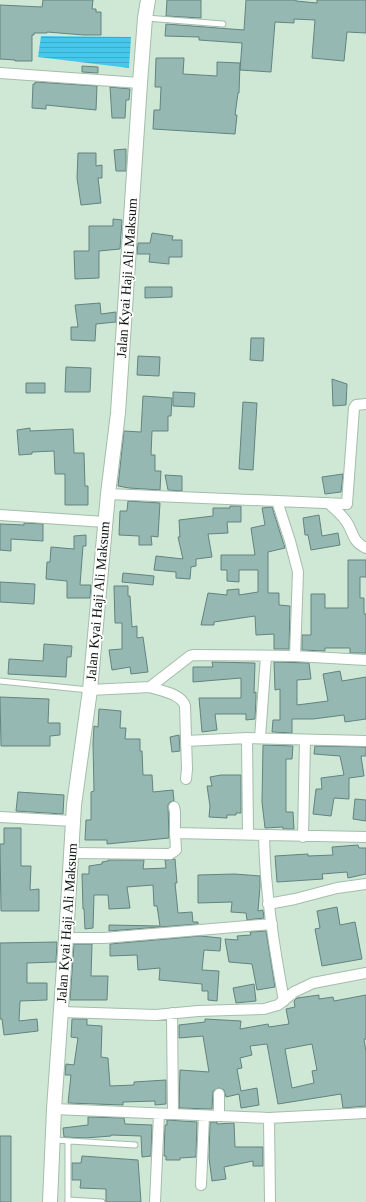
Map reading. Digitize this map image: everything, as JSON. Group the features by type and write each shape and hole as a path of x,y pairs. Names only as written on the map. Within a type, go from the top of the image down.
{"street":[{"name":"Jalan Kyai Haji Ali Maksum","path":"50,1202 54,1109 62,1012 74,806 90,690 105,522 118,413 140,83 145,18 148,0"},
{"path":"0,73 140,83"},
{"path":"108,494 346,504 348,502 354,408 356,405 366,404"},
{"path":"277,501 298,572 295,656"},
{"path":"328,503 346,521 359,545 366,548"},
{"path":"0,515 105,522"},
{"path":"150,688 190,656 295,656 366,660"},
{"path":"260,738 266,656"},
{"path":"90,690 150,688 179,697 184,701 187,769 186,779"},
{"path":"186,741 247,738 366,741"},
{"path":"247,738 248,835"},
{"path":"303,837 305,740"},
{"path":"72,853 170,854 176,850 174,807"},
{"path":"0,817 73,821"},
{"path":"175,833 303,837 366,837"},
{"path":"264,836 264,865 268,904 284,1001"},
{"path":"268,904 295,899 337,888 366,884"},
{"path":"66,938 104,938 272,924"},
{"path":"62,1012 156,1015 198,1010 264,1009 278,1005 294,992 313,983 366,973"},
{"path":"172,1014 173,1114"},
{"path":"219,1094 219,1116"},
{"path":"54,1109 269,1118 366,1113"},
{"path":"155,1202 159,1114"},
{"path":"201,1184 204,1116"},
{"path":"269,1118 270,1202"}],"lane":[{"path":"145,18 223,24"},
{"path":"0,682 90,690"},
{"path":"53,1140 135,1146"},
{"path":"68,1141 68,1201 102,1202"}],"water":[{"path":"41,36 131,37 129,68 38,57"}],"building":[{"path":"43,0 93,0 92,9 96,9 96,12 101,12 101,35 47,32 34,33 34,35 32,35 32,61 0,59 0,5 42,7"},
{"path":"167,0 201,0 201,18 166,16"},
{"path":"246,0 296,0 317,3 317,0 366,0 366,33 347,32 344,61 312,58 315,20 294,19 294,23 275,22 271,72 240,70 242,43 199,40 199,37 165,36 166,24 244,30"},
{"path":"156,58 184,58 183,74 217,76 217,62 240,63 239,93 235,115 237,115 235,134 153,129 154,110 160,110 161,87 155,87"},
{"path":"82,66 98,67 98,73 82,72"},
{"path":"35,82 97,86 96,110 46,105 46,109 32,108 33,84 35,84"},
{"path":"110,87 130,89 129,100 126,100 125,118 112,118"},
{"path":"126,149 126,171 116,171 114,150"},
{"path":"78,153 96,153 96,166 102,165 102,178 98,178 101,203 81,205 77,178"},
{"path":"113,219 122,220 120,249 99,251 99,278 75,279 74,251 89,251 89,226 113,226"},
{"path":"152,233 173,236 172,240 182,240 182,257 169,257 169,264 149,262 150,254 137,254 138,243 150,243"},
{"path":"145,287 172,287 172,297 145,298"},
{"path":"100,303 101,314 116,312 116,322 96,324 95,341 71,340 71,327 78,327 75,305"},
{"path":"251,338 264,338 263,361 250,360"},
{"path":"138,356 160,357 159,376 137,375"},
{"path":"66,367 91,368 90,392 65,392"},
{"path":"332,379 347,384 346,405 333,406"},
{"path":"26,383 45,383 45,393 26,393"},
{"path":"173,392 195,393 194,407 173,406"},
{"path":"143,396 172,398 171,416 168,416 168,431 152,431 151,455 155,455 155,471 161,471 160,490 118,486 124,431 141,432"},
{"path":"243,402 257,403 253,470 239,469"},
{"path":"30,428 30,431 73,429 74,453 84,453 85,486 88,486 88,505 65,505 65,474 55,474 54,451 32,452 32,454 19,455 17,430"},
{"path":"343,474 341,492 325,494 322,477"},
{"path":"165,475 182,476 182,491 168,490"},
{"path":"128,501 160,503 158,537 151,536 152,545 139,545 139,536 119,535 120,511 127,511"},
{"path":"230,506 241,506 241,522 227,522 228,533 208,534 212,557 196,559 196,566 191,567 190,579 176,578 176,572 154,570 156,556 183,559 178,537 180,537 179,520 213,516 213,508 230,508"},
{"path":"272,507 285,548 268,552 268,593 279,593 279,605 290,606 289,649 274,649 274,634 256,635 255,616 214,622 214,625 201,625 208,593 227,595 227,590 239,589 239,595 258,592 258,570 239,570 239,582 227,581 227,570 221,570 221,555 255,555 251,528 265,525 262,508"},
{"path":"319,515 322,536 338,533 340,545 311,550 308,535 305,535 303,518"},
{"path":"24,523 43,524 43,541 11,539 11,551 0,550 0,524 24,525"},
{"path":"86,535 86,546 83,546 80,585 91,585 90,598 67,598 67,581 46,579 47,562 50,562 51,547 74,549 74,536"},
{"path":"348,560 366,560 366,577 360,577 360,598 364,598 364,614 366,614 366,653 350,653 350,648 325,648 325,651 302,650 302,635 311,635 311,594 325,594 325,608 348,608"},
{"path":"123,573 154,576 153,585 122,582"},
{"path":"0,582 35,584 34,604 0,602"},
{"path":"114,586 128,586 132,627 137,626 137,638 143,637 148,672 131,674 130,667 112,670 109,650 122,649 122,623 115,623"},
{"path":"44,644 72,646 71,657 67,657 66,677 8,674 9,659 43,661"},
{"path":"212,662 255,663 255,719 246,720 246,714 215,714 217,730 202,732 199,698 241,698 241,678 193,682 193,667 213,667"},
{"path":"274,662 309,663 311,679 297,680 297,705 328,701 323,674 340,671 342,681 366,677 366,719 345,722 344,715 313,719 292,719 292,733 272,732 273,720 280,720 280,689 275,690"},
{"path":"0,697 49,699 48,723 60,723 60,735 50,736 50,746 1,746"},
{"path":"99,709 121,711 120,728 126,728 125,739 140,739 143,775 152,775 153,792 173,790 174,801 170,802 168,805 169,838 107,844 107,840 85,840 86,820 91,820 91,792 94,791 94,726 98,727"},
{"path":"179,735 180,751 172,752 170,737"},
{"path":"263,745 293,746 292,759 286,759 286,812 293,812 294,829 283,829 283,827 265,828 262,802"},
{"path":"315,746 366,747 366,756 361,756 364,776 349,778 349,799 334,798 331,816 313,814 316,789 322,789 321,778 344,775 340,756 314,754"},
{"path":"221,775 241,775 241,813 236,813 236,815 227,815 227,818 209,817 210,806 207,786 212,786 210,777"},
{"path":"18,792 64,795 63,814 16,811"},
{"path":"355,799 366,800 366,821 353,819"},
{"path":"4,828 21,828 21,866 31,866 30,890 39,889 39,911 1,911 0,844 4,844"},
{"path":"358,845 359,848 366,848 366,874 348,878 347,872 322,874 323,879 277,882 275,856 308,854 308,856 333,855 332,847"},
{"path":"175,859 177,883 175,883 178,913 192,912 193,922 198,922 198,924 109,931 109,925 160,926 157,906 154,906 153,885 127,887 130,908 109,909 108,895 94,895 93,928 85,929 82,874 89,874 89,866 102,864 102,862 108,860 144,860 143,869 166,868 165,860"},
{"path":"235,874 260,876 258,911 263,910 264,918 247,920 246,913 231,912 232,902 198,903 198,875"},
{"path":"337,907 340,925 355,922 362,959 322,966 315,929 320,928 317,911"},
{"path":"266,931 275,987 257,990 252,964 229,962 225,939 238,940 237,936 251,935 250,932"},
{"path":"200,936 221,938 220,951 204,950 202,970 219,971 217,1001 208,1000 208,991 202,991 202,984 159,980 160,968 138,970 137,955 110,956 110,944"},
{"path":"57,942 56,962 27,963 27,983 47,983 47,1000 20,1001 19,1021 37,1019 38,1031 4,1035 2,1019 0,1019 0,943"},
{"path":"74,944 92,944 91,976 108,976 107,1000 70,1000"},
{"path":"254,984 256,1001 236,1003 233,988"},
{"path":"319,995 319,999 333,997 334,1001 366,995 366,1039 364,1039 366,1052 366,1106 343,1108 341,1094 278,1104 267,1044 250,1046 252,1055 240,1058 242,1068 237,1069 241,1091 257,1088 259,1105 241,1108 239,1094 226,1097 224,1090 219,1088 213,1091 212,1109 179,1108 180,1070 209,1072 203,1036 179,1038 179,1025 205,1022 205,1019 241,1021 240,1029 268,1024 269,1027 289,1024 286,1009 295,1007 294,1001 297,998","holes":["312,1044 317,1070 312,1071 314,1083 292,1088 285,1049"]},
{"path":"72,1019 87,1019 87,1025 102,1026 101,1057 108,1058 110,1086 134,1085 134,1082 166,1080 166,1104 155,1105 155,1101 123,1102 123,1105 68,1103 71,1075 65,1075 66,1064 74,1065 78,1038 71,1037"},
{"path":"88,1117 124,1118 125,1124 152,1125 151,1156 142,1157 141,1136 111,1135 85,1138 64,1137 63,1128 88,1125"},
{"path":"167,1120 197,1122 196,1157 180,1158 180,1160 166,1160 166,1156 164,1156 165,1125 167,1125"},
{"path":"210,1122 217,1122 217,1124 234,1123 235,1147 263,1147 263,1166 253,1166 253,1161 224,1167 226,1179 212,1181 209,1158"},
{"path":"0,1136 11,1136 11,1202 0,1202"},
{"path":"82,1156 138,1160 141,1202 106,1202 106,1189 80,1188 81,1180 72,1180 72,1163 81,1163"}]}
